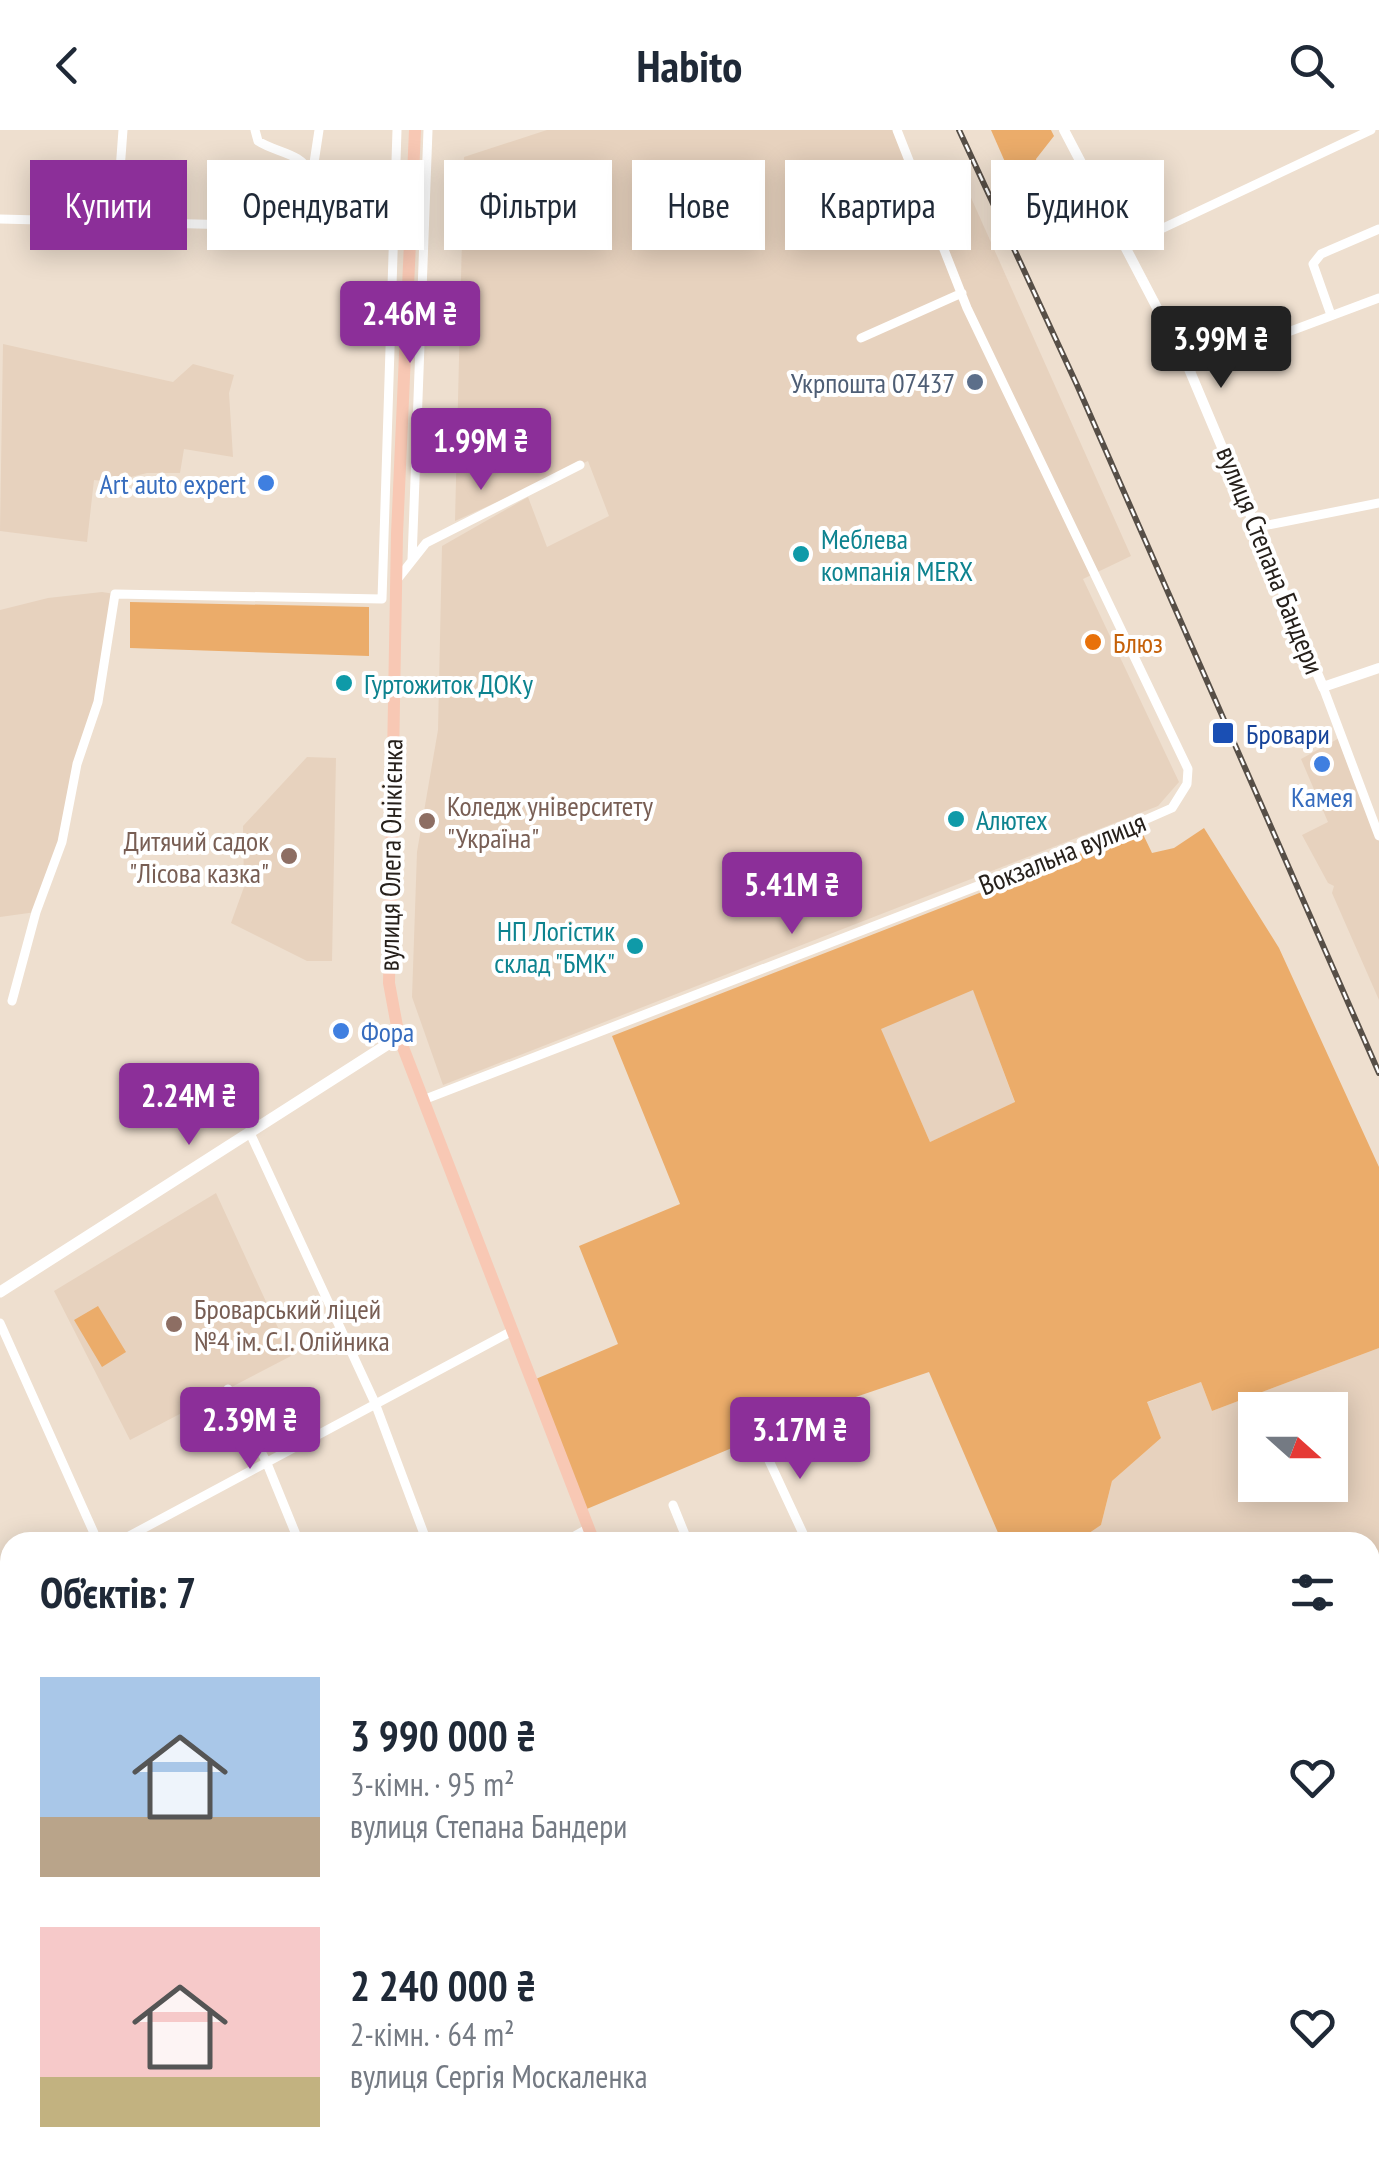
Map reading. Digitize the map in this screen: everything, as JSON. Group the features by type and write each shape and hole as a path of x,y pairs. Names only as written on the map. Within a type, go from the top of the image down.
{"main road":[{"name":"вулиця Олега Онікієнка","path":"415,130 390,772 387,960 399,1038 590,1532"},
{"path":"0,1292 399,1038"}],"street":[{"path":"121,160 123,130"},
{"path":"255,130 258,141 300,160"},
{"path":"314,160 319,130"},
{"path":"395,160 397,130"},
{"path":"412,560 428,130"},
{"name":"Вокзальна вулиця","path":"423,1100 1115,834 1172,808 1179,799 1188,769 962,293 897,130"},
{"name":"вулиця Степана Бандери","path":"1064,130 1080,160"},
{"path":"1164,228 1371,130"},
{"path":"0,219 30,220"},
{"path":"1331,315 1312,264 1327,251 1379,229"},
{"path":"382,599 391,250"},
{"name":"вулиця Степана Бандери","path":"1127,250 1189,369 1258,527 1379,836"},
{"path":"862,338 962,293"},
{"path":"1189,369 1379,298"},
{"path":"391,356 419,357"},
{"path":"382,599 426,543 580,465"},
{"path":"1258,527 1379,503"},
{"path":"12,1001 36,912 62,842 106,660 114,594 382,599"},
{"path":"1323,687 1379,668"},
{"path":"250,1133 376,1403 423,1532"},
{"path":"0,1323 94,1532"},
{"path":"139,1531 512,1331"},
{"path":"228,1389 266,1461 296,1532"},
{"path":"758,1437 802,1532"},
{"path":"673,1505 684,1532"},
{"path":"581,1532 588,1528"}],"shaded area":[{"path":"547,130 893,130 906,160 785,160 785,250 971,250 971,198 991,250 994,250 1131,556 1083,579 1179,782 1158,806 443,1085 412,997 417,852 438,730 442,546 528,497 547,547 609,516 588,461 455,521 462,250 612,250 612,160 464,160"},
{"path":"991,130 1051,130 1054,136 1036,160 1004,160"},
{"path":"3,344 173,382 193,364 234,375 229,393 233,457 184,449 180,473 147,473 111,482 94,480 87,542 0,531"},
{"path":"115,594 106,660 62,842 36,912 0,917 0,610 48,598"},
{"path":"130,602 369,607 369,656 130,648"},
{"path":"1343,736 1379,836 1379,1000 1332,893 1334,886 1328,883 1302,835 1328,822 1301,759"},
{"name":"Дитячий садок \"Лісова казка\"","path":"307,757 336,758 332,961 307,961 231,923 244,887 243,826"},
{"path":"1204,828 1279,948 1379,1167 1379,1348 1262,1392 1238,1392 1238,1401 1212,1411 1201,1382 1147,1402 1161,1438 1112,1481 1101,1525 1091,1532 998,1532 929,1372 841,1402 582,1511 531,1381 618,1344 579,1246 680,1204 612,1036 1141,830 1152,853 1174,848","holes":["973,990 1015,1102 930,1142 881,1029"]},
{"path":"973,989 1015,1103 930,1142 880,1028"},
{"name":"Броварський ліцей №4 ім. С.І. Олійника","path":"216,1193 291,1356 130,1440 54,1291"},
{"path":"98,1306 126,1352 102,1367 74,1320"},
{"path":"1379,1348 1379,1532 1091,1532 1101,1525 1112,1481 1161,1438 1146,1403 1201,1382 1212,1411 1238,1401 1238,1502 1348,1502 1348,1392 1262,1392"}],"railway":[{"path":"959,130 1077,385 1379,1073"}],"place":[{"name":"Укрпошта 07437","path":"975,382"},
{"name":"Art auto expert","path":"266,483"},
{"name":"Меблева компанія MERX","path":"801,554"},
{"name":"Блюз","path":"1093,642"},
{"name":"Гуртожиток ДОКу","path":"344,683"},
{"name":"Бровари","path":"1223,733"},
{"name":"Камея","path":"1322,764"},
{"name":"Алютех","path":"956,819"},
{"name":"Коледж університету \"Україна\"","path":"427,821"},
{"name":"Дитячий садок \"Лісова казка\"","path":"289,856"},
{"name":"НП Логістик склад \"БМК\"","path":"635,946"},
{"name":"Фора","path":"341,1031"},
{"name":"Броварський ліцей №4 ім. С.І. Олійника","path":"174,1324"}]}
